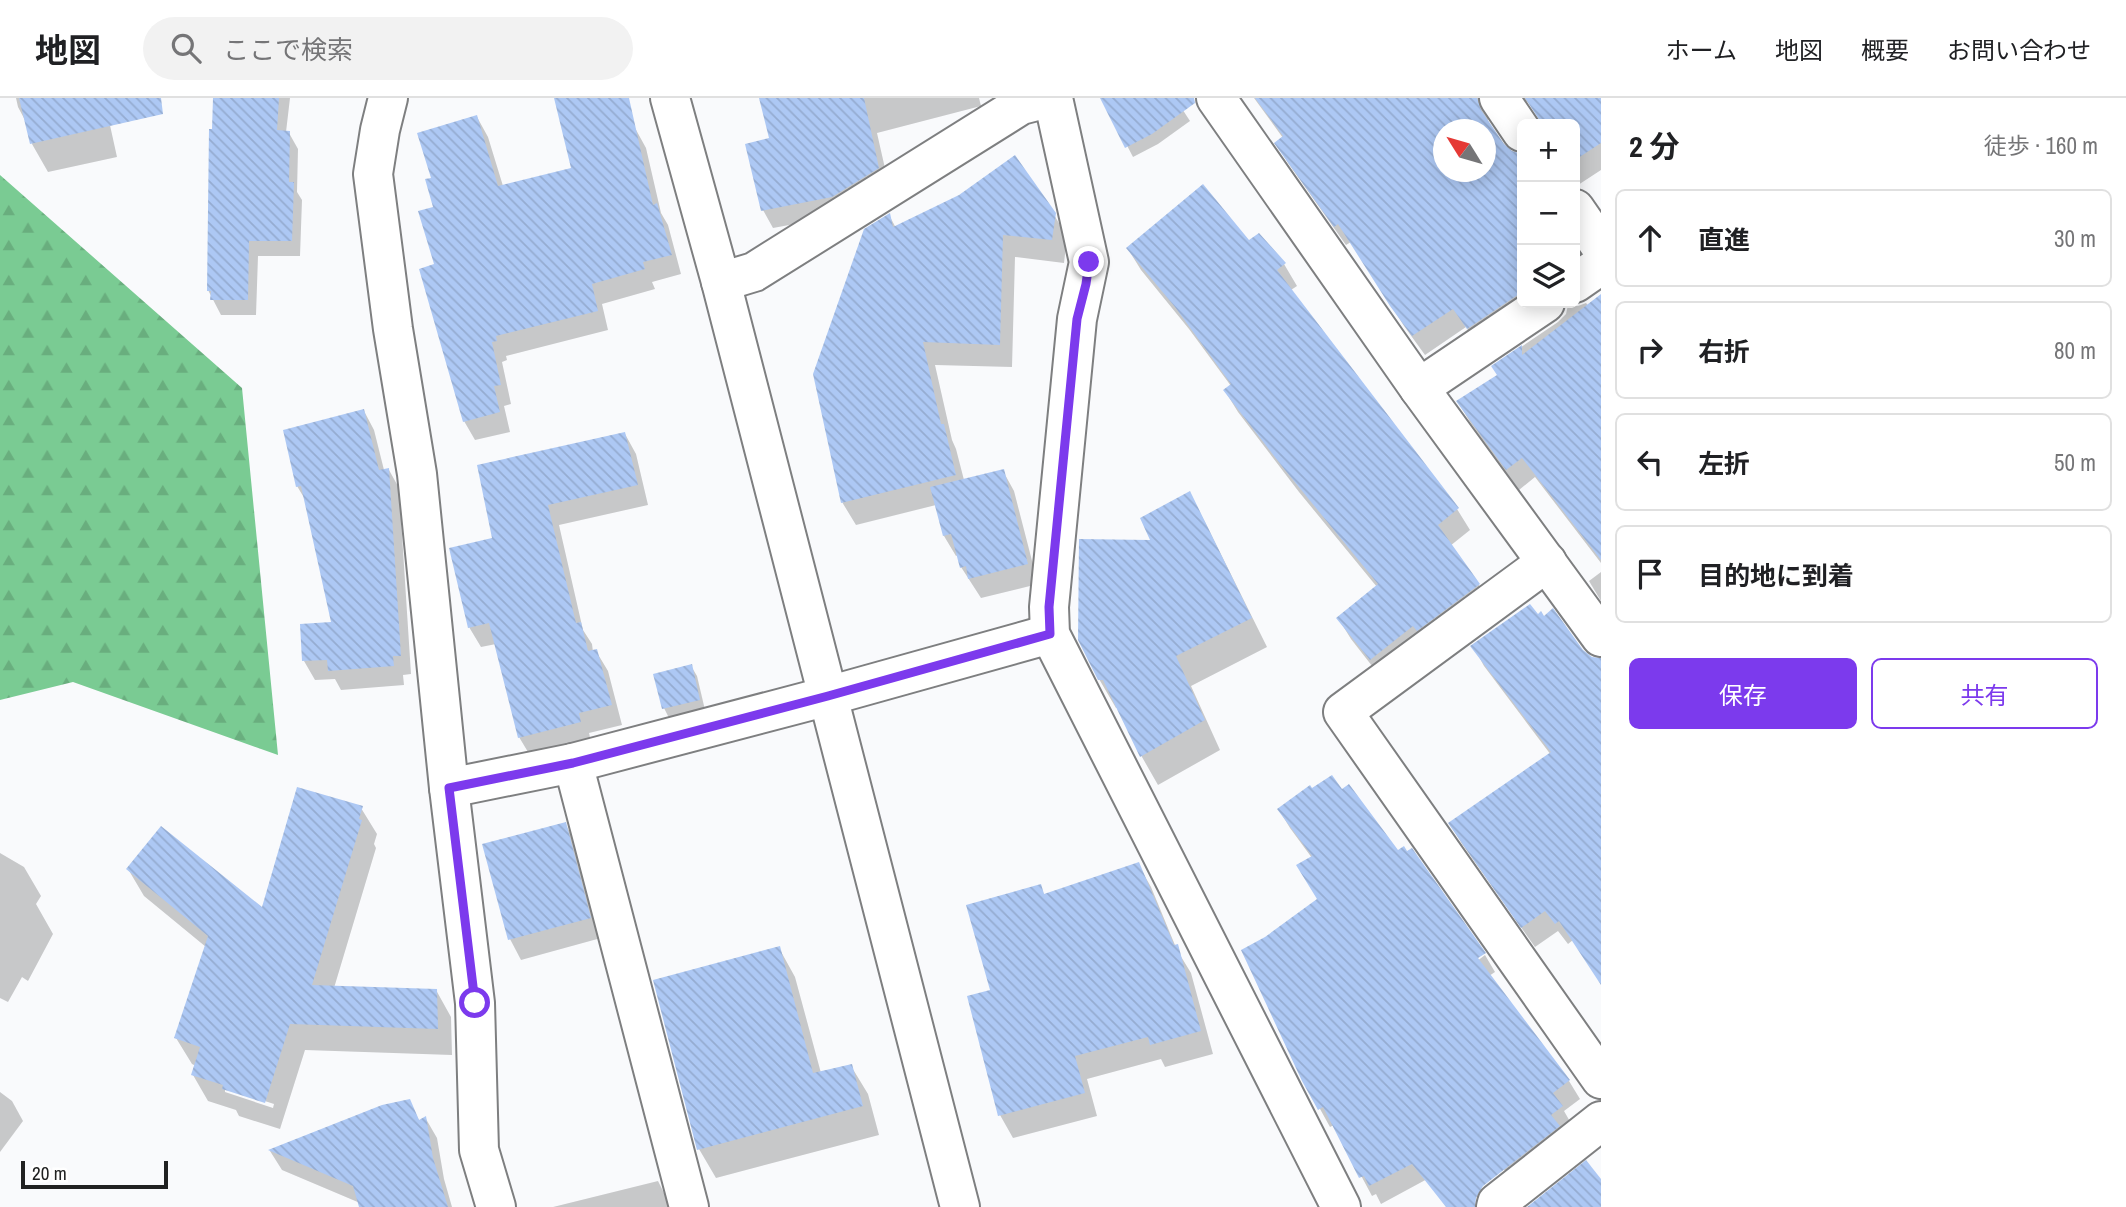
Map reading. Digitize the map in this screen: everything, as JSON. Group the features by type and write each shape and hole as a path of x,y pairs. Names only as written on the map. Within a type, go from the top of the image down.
{"street":[{"path":"388,98 373,174 393,329 417,474 449,788 475,1003 479,1150 496,1207"},
{"path":"670,98 721,282 960,1207"},
{"path":"721,282 754,272 1021,104 1050,98 1089,262 1077,319 1049,607 1050,634 1341,1207"},
{"path":"1216,98 1419,388 1601,637"},
{"path":"1499,98 1517,125"},
{"path":"1580,216 1601,247"},
{"path":"1580,279 1601,265"},
{"path":"1419,388 1538,308"},
{"path":"1547,562 1343,712 1601,1079"},
{"path":"449,788 573,763 1050,634"},
{"path":"573,763 689,1207"},
{"path":"1496,1207 1497,1203 1601,1121"}],"green space":[{"path":"0,175 242,388 278,755 73,682 0,700"}],"building":[{"path":"19,98 161,98 163,114 30,144"},
{"path":"213,98 279,98 277,130 290,131 289,182 294,182 292,241 249,241 248,300 210,300 211,291 207,291 209,129 212,129"},
{"path":"554,98 629,98 653,205 657,203 672,255 643,262 645,269 592,284 598,311 496,336 497,341 492,342 501,385 494,386 500,412 463,422 419,269 434,264 418,211 433,207 425,179 431,178 417,133 477,115 498,186 571,168"},
{"path":"759,98 864,98 879,168 832,197 761,211 745,144 769,138"},
{"path":"1100,98 1194,98 1195,103 1152,134 1125,148"},
{"path":"1255,98 1477,98 1487,119 1433,119 1433,182 1496,182 1496,132 1504,144 1517,152 1517,295 1467,329 1453,309 1412,336 1338,224 1334,227 1274,143 1283,136"},
{"path":"1525,98 1601,98 1601,143 1580,157 1580,119 1539,119"},
{"path":"1015,155 1056,213 1052,240 1003,235 1000,345 923,342 941,424 944,424 956,475 841,503 813,374 864,229 890,213 893,227 959,195"},
{"path":"1203,184 1249,240 1259,233 1286,263 1277,270 1459,508 1438,525 1480,584 1417,631 1413,626 1370,660 1336,618 1378,584 1223,390 1231,384 1175,307 1126,248"},
{"path":"1601,294 1601,560 1522,458 1506,470 1456,401 1497,375 1491,366 1522,345 1522,355"},
{"path":"364,409 379,470 389,468 401,656 393,656 394,666 328,671 327,660 302,661 300,624 331,622 301,486 296,487 283,430"},
{"path":"625,432 638,485 548,505 576,623 581,622 588,651 597,649 612,705 579,713 581,722 518,738 489,623 468,628 449,548 492,538 477,465"},
{"path":"1004,469 1028,564 968,579 966,566 960,568 951,534 943,536 930,487"},
{"path":"1190,491 1252,618 1176,656 1205,720 1140,757 1103,680 1098,680 1078,640 1079,539 1150,540 1140,518"},
{"path":"1530,604 1538,614 1541,611 1544,616 1553,608 1583,650 1592,657 1601,658 1601,985 1559,921 1555,924 1545,911 1521,928 1448,823 1551,752 1470,646"},
{"path":"692,664 700,700 662,709 653,674"},
{"path":"1332,775 1342,789 1349,784 1398,850 1404,846 1407,851 1412,848 1486,953 1478,958 1570,1080 1553,1093 1563,1106 1551,1115 1560,1126 1483,1186 1476,1198 1475,1207 1446,1207 1412,1164 1369,1186 1364,1176 1359,1178 1323,1107 1318,1110 1302,1081 1241,950 1265,937 1317,899 1296,865 1312,856 1277,809 1310,785 1312,788"},
{"path":"297,787 363,806 359,819 362,820 312,985 437,989 438,1029 290,1024 265,1103 222,1089 223,1085 191,1075 200,1047 174,1038 208,936 126,869 161,826 262,907"},
{"path":"566,822 591,918 508,940 482,844"},
{"path":"1139,862 1174,945 1178,944 1201,1031 1150,1045 1148,1037 1075,1056 1085,1093 998,1116 967,996 990,990 966,905 1041,884 1044,894"},
{"path":"780,946 813,1073 852,1064 863,1106 697,1150 653,980"},
{"path":"410,1099 419,1120 426,1116 433,1158 448,1207 359,1207 353,1186 268,1150 382,1105"},
{"path":"1586,1160 1601,1179 1601,1207 1527,1207"}],"route":[{"path":"475,1003 449,788 573,763 1050,634 1049,607 1077,319 1089,262"}]}
